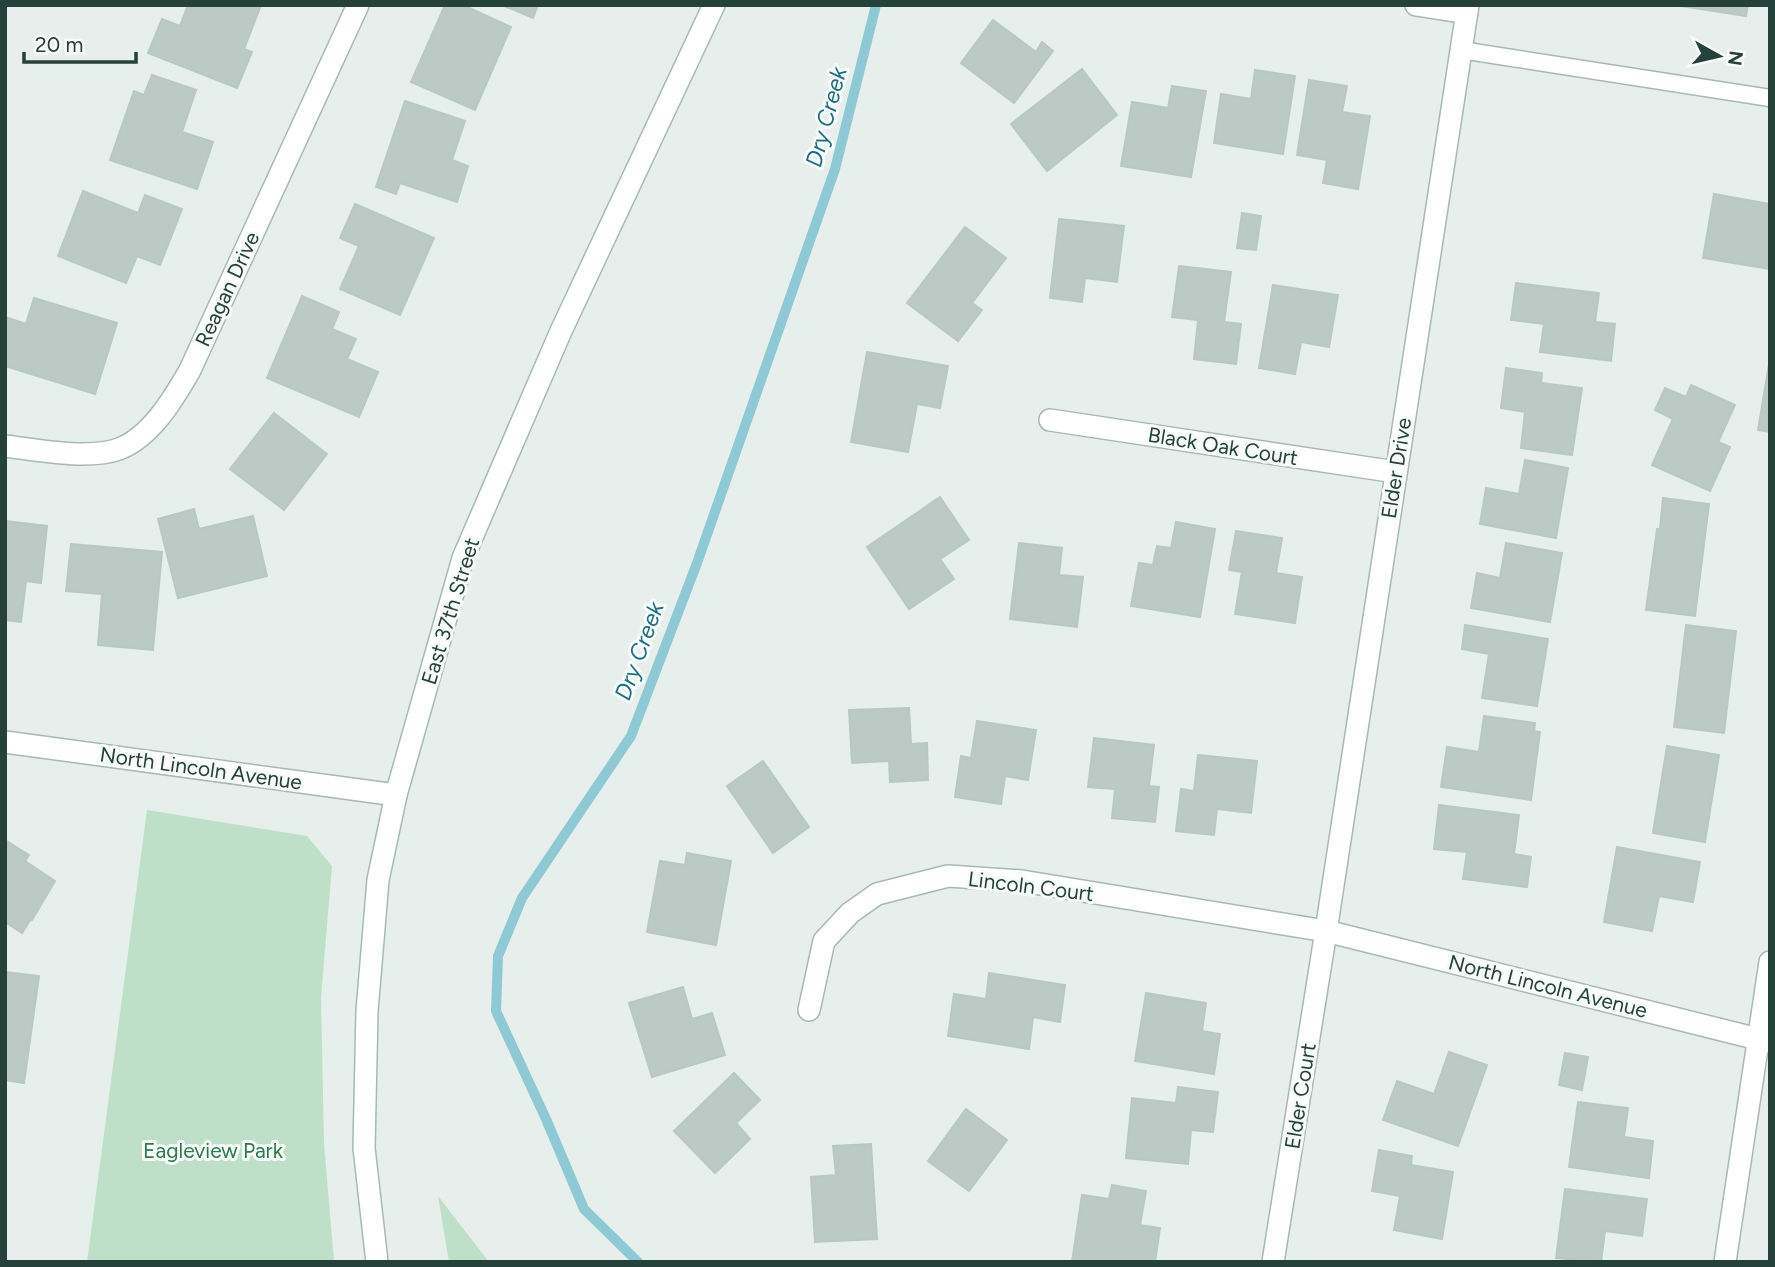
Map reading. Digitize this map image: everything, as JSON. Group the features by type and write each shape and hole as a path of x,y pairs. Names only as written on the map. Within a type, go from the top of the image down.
{"street":[{"name":"Reagan Drive","path":"5,446 62,453 103,453 119,449 147,430 175,397 190,370 358,5"},
{"name":"East 37th Street","path":"377,1262 364,1147 367,1011 378,880 396,795 464,558 561,331 714,5"},
{"path":"1416,5 1468,9"},
{"name":"Elder Drive","path":"1326,931 1468,9"},
{"name":"Black Oak Court","path":"1049,420 1396,472"},
{"name":"North Lincoln Avenue","path":"5,742 396,795"},
{"name":"Lincoln Court","path":"809,1010 824,942 850,914 877,894 948,876 1022,881 1326,931"},
{"name":"North Lincoln Avenue","path":"1326,931 1764,1040"},
{"name":"Elder Court","path":"1273,1262 1326,931"},
{"path":"1725,1262 1764,1040 1770,962"}],"lane":[{"path":"1461,50 1770,98"}],"green space":[{"name":"Eagleview Park","path":"147,810 307,836 332,866 321,997 324,1143 334,1262 87,1262"},
{"path":"438,1196 489,1262 449,1262"}],"building":[{"path":"188,5 261,5 244,49 252,52 237,88 148,53 162,19 180,26"},
{"path":"445,5 463,5 511,27 475,110 411,82"},
{"path":"502,5 538,5 533,18"},
{"path":"1675,5 1748,5 1746,16"},
{"path":"993,20 1036,52 1042,42 1053,51 1014,103 961,63"},
{"path":"1082,69 1117,115 1047,171 1011,124"},
{"path":"1255,70 1295,76 1283,154 1214,143 1221,94 1251,99"},
{"path":"152,75 196,90 182,132 213,142 197,189 110,160 134,91 144,95"},
{"path":"1309,80 1347,86 1342,112 1370,116 1358,189 1323,183 1327,160 1297,155"},
{"path":"1172,86 1206,91 1191,177 1121,166 1132,102 1168,108"},
{"path":"405,101 465,121 452,160 468,166 457,202 400,183 396,194 376,187"},
{"path":"83,191 138,213 145,195 182,209 160,265 137,256 126,283 58,256"},
{"path":"1714,194 1770,204 1770,269 1703,258"},
{"path":"355,204 434,238 400,315 340,289 359,246 340,238"},
{"path":"1242,213 1261,216 1256,250 1237,248"},
{"path":"1059,219 1124,226 1117,282 1085,278 1082,302 1050,298"},
{"path":"965,227 1006,258 972,303 982,310 958,341 907,303"},
{"path":"1179,266 1231,272 1224,322 1241,324 1236,364 1194,359 1198,320 1172,317"},
{"path":"1516,283 1599,293 1595,322 1615,324 1611,361 1540,352 1544,324 1511,320"},
{"path":"1273,285 1338,295 1329,347 1301,342 1295,374 1259,368"},
{"path":"302,296 339,312 332,329 356,339 347,359 378,372 359,417 267,378"},
{"path":"34,298 117,323 95,394 5,366 5,317 26,324"},
{"path":"867,352 948,366 940,408 917,404 908,452 851,442"},
{"path":"1770,364 1770,432 1758,430"},
{"path":"1506,368 1542,373 1541,383 1582,388 1572,455 1521,448 1525,412 1501,408"},
{"path":"1691,385 1735,405 1718,442 1730,447 1710,491 1652,465 1673,419 1655,410 1665,388 1686,397"},
{"path":"274,413 327,454 284,510 230,469"},
{"path":"1525,460 1568,468 1556,538 1480,524 1486,488 1519,494"},
{"path":"940,497 969,540 940,559 954,579 909,609 867,547"},
{"path":"1663,498 1709,504 1695,616 1646,610"},
{"path":"194,509 199,529 253,516 267,576 178,598 158,519"},
{"path":"5,521 47,526 41,583 26,581 21,622 5,620"},
{"path":"1176,522 1215,529 1200,617 1131,606 1139,563 1153,565 1157,546 1171,548"},
{"path":"1236,531 1282,538 1276,573 1302,577 1295,623 1235,614 1242,572 1229,570"},
{"path":"1019,543 1062,548 1059,575 1083,577 1077,627 1010,619"},
{"path":"1506,543 1562,553 1550,622 1471,608 1477,573 1500,578"},
{"path":"71,544 162,552 153,650 98,645 102,594 66,591"},
{"path":"1465,625 1548,639 1537,706 1482,698 1489,654 1462,649"},
{"path":"1686,625 1736,631 1724,733 1674,727"},
{"path":"909,708 911,744 927,743 928,780 890,782 889,761 852,763 849,710"},
{"path":"1484,716 1535,723 1534,731 1540,732 1531,800 1441,787 1447,747 1479,752"},
{"path":"977,721 1036,730 1028,780 1005,776 1001,804 955,797 961,756 971,758"},
{"path":"1094,738 1154,745 1149,786 1159,787 1155,822 1112,818 1115,789 1088,787"},
{"path":"1667,746 1719,755 1705,842 1653,833"},
{"path":"1198,755 1257,761 1251,813 1217,809 1214,835 1176,831 1181,789 1194,791"},
{"path":"763,761 809,827 773,853 727,786"},
{"path":"1439,805 1519,815 1514,854 1531,857 1527,887 1463,879 1467,852 1434,849"},
{"path":"5,840 29,855 25,861 55,881 22,933 5,922"},
{"path":"1617,847 1700,862 1693,902 1659,896 1652,931 1604,922"},
{"path":"687,853 731,861 716,945 647,932 660,861 685,865"},
{"path":"5,972 39,976 24,1083 5,1080"},
{"path":"989,973 1065,985 1060,1022 1033,1017 1029,1049 948,1036 954,994 986,999"},
{"path":"683,987 692,1019 712,1013 725,1055 652,1077 629,1003"},
{"path":"1146,993 1206,1003 1202,1031 1220,1034 1214,1074 1135,1061"},
{"path":"1449,1052 1487,1065 1458,1146 1383,1120 1397,1081 1434,1094"},
{"path":"1565,1053 1588,1057 1582,1090 1559,1085"},
{"path":"734,1073 760,1100 736,1123 750,1139 715,1173 674,1131"},
{"path":"1178,1087 1218,1092 1213,1132 1191,1130 1188,1164 1126,1158 1132,1098 1176,1103"},
{"path":"1578,1102 1628,1108 1624,1137 1653,1141 1649,1178 1569,1167"},
{"path":"966,1109 1007,1140 969,1191 928,1161"},
{"path":"871,1144 877,1239 815,1242 811,1177 836,1175 833,1146"},
{"path":"1379,1150 1412,1156 1411,1165 1453,1172 1442,1239 1394,1230 1400,1196 1372,1191"},
{"path":"1112,1185 1146,1191 1140,1225 1160,1228 1155,1262 1072,1262 1082,1195 1109,1199"},
{"path":"1565,1189 1647,1199 1642,1236 1605,1231 1601,1262 1556,1258"}],"waterway":[{"name":"Dry Creek","path":"638,1262 584,1209 496,1011 498,956 522,898 631,736 697,563 835,169 876,5"}]}
